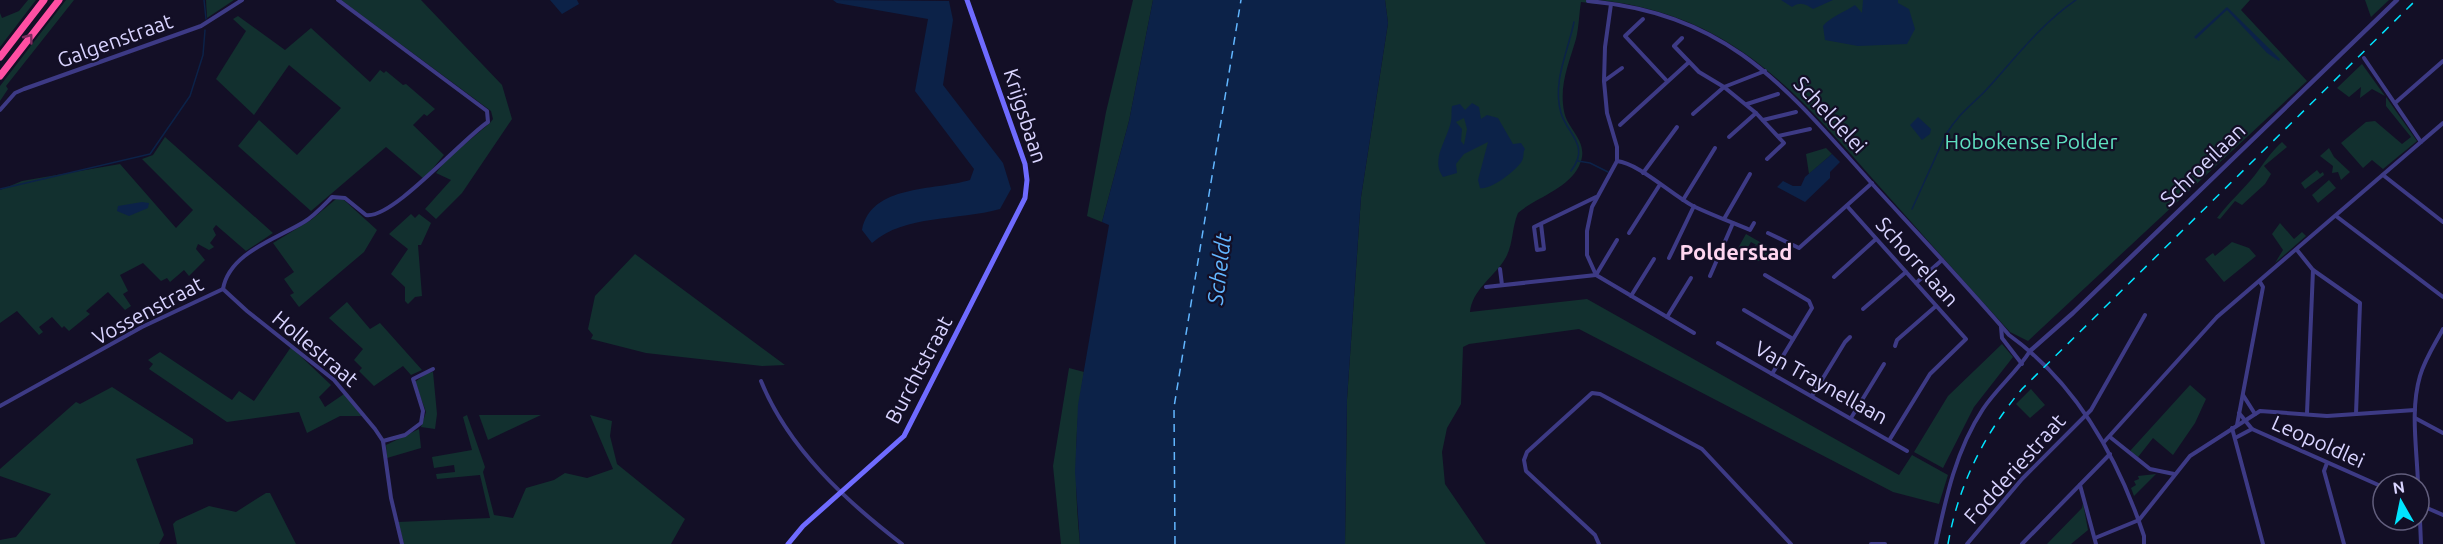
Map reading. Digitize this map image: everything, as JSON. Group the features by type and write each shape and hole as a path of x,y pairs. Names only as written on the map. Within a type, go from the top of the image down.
{"highway":[{"path":"0,57 44,0"},
{"path":"0,76 59,0"}],"main road":[{"name":"Krijgsbaan","path":"968,0 1026,172 1025,198 988,274"},
{"name":"Burchtstraat","path":"788,544 803,526 904,436 988,274"}],"street":[{"name":"Galgenstraat","path":"0,110 15,93 201,26 242,0"},
{"name":"Vossenstraat","path":"0,406 142,327 223,289 229,272 244,257 306,221 332,197 345,198 366,215 378,214 429,177 449,153 488,122 489,115 338,0"},
{"name":"Schroeilaan","path":"2030,351 2073,313 2397,0"},
{"name":"Scheldelei","path":"1588,1 1656,13 1697,29 1728,45 1765,70 1787,90 2001,326 2030,351 2086,415 2110,454 2139,520 2144,544"},
{"path":"1596,275 1586,249 1591,213 1597,196 1612,175 1617,161 1617,147 1607,113 1604,81 1605,47 1611,4"},
{"path":"1643,19 1625,36 1667,81"},
{"path":"1682,38 1674,46 1688,62 1746,105 1784,143 1767,159"},
{"path":"2364,58 2421,142"},
{"path":"2395,103 2443,61"},
{"path":"1620,125 1688,62"},
{"path":"1604,81 1622,68"},
{"path":"1693,114 1724,87 1765,70"},
{"path":"1746,105 1778,94"},
{"path":"1763,120 1796,112"},
{"path":"1729,137 1755,113"},
{"path":"2104,442 2217,317 2443,123"},
{"path":"1643,173 1677,127"},
{"path":"1778,136 1810,129"},
{"path":"1683,200 1714,148"},
{"path":"1617,161 1630,163 1659,186 1694,206 1750,230 1754,223"},
{"path":"1724,219 1750,174"},
{"path":"2383,175 2443,222"},
{"path":"1768,233 1799,248 1872,183"},
{"path":"1629,233 1659,186"},
{"path":"1541,224 1544,249 1537,250 1534,227 1597,196"},
{"path":"1582,204 1591,213"},
{"path":"1669,258 1694,206"},
{"name":"Schorrelaan","path":"1847,206 1966,339 1930,374 1890,440"},
{"path":"2336,216 2443,297"},
{"path":"1710,276 1733,223"},
{"path":"1834,277 1876,239"},
{"path":"1596,275 1617,240"},
{"path":"2297,250 2313,270 2360,303 2356,414"},
{"path":"1631,296 1654,259"},
{"path":"1916,283 1942,260"},
{"path":"1500,268 1502,285"},
{"path":"2307,413 2313,270"},
{"path":"1863,309 1906,272"},
{"path":"1486,287 1596,275 1694,333"},
{"path":"1765,275 1809,301 1812,308 1772,374"},
{"path":"1667,317 1690,278"},
{"path":"2260,282 2263,287 2235,427 2263,544"},
{"name":"Hollestraat","path":"223,289 246,311 334,380 383,441"},
{"path":"1895,346 1936,306"},
{"path":"1744,310 1793,339"},
{"name":"Fodderiestraat","path":"1967,544 2022,479 2086,415 2145,315"},
{"name":"Scheldelei","path":"2001,326 2002,338 2022,364"},
{"path":"2417,472 2415,410 2421,374 2443,329"},
{"path":"1812,396 1850,337"},
{"name":"Van Traynellaan","path":"1718,343 1907,451"},
{"path":"1936,544 1959,455 1984,407 2022,364 2030,351"},
{"path":"1851,418 1884,364"},
{"path":"402,544 391,498 383,441 405,435 421,423 423,411 413,380 433,369"},
{"path":"761,381 787,427 841,494 902,544"},
{"path":"1599,544 1595,535 1526,471 1524,466 1527,452 1592,393 1600,394 1702,449 1791,544"},
{"path":"2243,395 2255,414"},
{"path":"2095,538 2139,520 2190,456 2260,411 2326,416 2415,410"},
{"name":"Leopoldlei","path":"2239,413 2252,429 2371,482"},
{"path":"2415,418 2443,433"},
{"path":"2237,437 2252,429"},
{"path":"2110,437 2150,469 2174,474"},
{"path":"2022,544 2110,454"},
{"path":"2327,463 2324,471 2344,544"},
{"path":"2080,485 2096,544"},
{"path":"1871,544 1886,544"}],"green space":[{"path":"28,0 36,0 0,47 0,13 2,18 19,11"},
{"path":"66,0 74,0 6,86 8,89 0,101 0,86"},
{"path":"206,0 234,0 207,18"},
{"path":"341,0 421,0 502,85 512,119 462,193 436,219 425,209 451,180 436,173 447,159 490,123 493,119 491,111"},
{"path":"1133,0 1153,0 1129,121 1102,222 1087,216 1106,112"},
{"path":"1385,0 1598,0 1598,4 1581,2 1577,34 1564,83 1564,111 1582,150 1579,166 1567,181 1518,213 1507,256 1478,291 1470,312 1587,299 1899,475 1912,455 1948,475 1939,504 1893,492 1579,329 1469,344 1463,347 1461,404 1447,428 1442,452 1445,484 1486,544 1345,544 1347,399 1361,197 1388,23"},
{"name":"Hobokense Polder","path":"1600,0 2250,0 2241,10 2307,81 2028,341 2010,332 1819,119 1758,63 1725,41 1688,22 1647,8"},
{"path":"2365,0 2389,0 2371,17"},
{"path":"238,16 285,50 311,28 370,82 380,70 384,73 386,71 403,85 406,84 435,109 427,116 424,114 413,125 444,155 424,179 386,147 311,211 238,146 259,120 297,155 341,108 289,65 254,115 216,79 246,31 233,19"},
{"path":"2362,64 2385,96 2372,89 2360,98 2361,87 2349,97 2337,88"},
{"path":"2386,97 2417,141 2383,169 2372,160 2363,168 2341,143 2366,122 2375,121 2402,144 2411,137 2386,106"},
{"path":"165,137 273,233 246,251 216,225 213,229 216,235 210,243 214,247 209,250 198,244 196,249 205,260 189,276 184,270 170,282 167,278 161,281 143,263 120,275 128,291 123,294 131,306 125,310 108,292 86,311 90,314 69,331 64,326 62,328 52,317 39,327 43,332 39,335 17,311 0,323 0,190 22,181 120,164 176,228 193,210 142,159 153,155"},
{"path":"2282,142 2287,147 2264,166 2271,174 2265,184 2242,205 2235,201 2220,219 2217,218 2270,154"},
{"path":"1826,148 1832,154 1809,174 1806,154"},
{"path":"2329,148 2334,157 2350,172 2341,180 2338,172 2332,173 2333,166 2320,156"},
{"path":"2317,170 2320,174 2323,172 2324,175 2305,189 2301,183"},
{"path":"2329,180 2336,188 2318,203 2312,195"},
{"path":"336,199 344,200 377,230 364,252 299,307 290,295 294,293 284,279 294,272 273,243 311,220"},
{"path":"411,214 415,218 419,214 431,223 421,245 418,245 422,296 415,297 408,304 405,301 405,287 391,274 408,249 389,234"},
{"path":"2280,223 2294,239 2302,232 2306,236 2275,263 2283,250 2272,234"},
{"path":"1746,234 1772,249 1765,261 1757,261 1762,249 1755,261 1748,257 1755,245 1760,247 1751,242 1744,254 1737,250"},
{"path":"2232,242 2249,248 2256,256 2224,282 2205,259 2213,253 2215,256"},
{"path":"635,254 785,365 762,366 646,353 591,339 593,335 588,329 595,296"},
{"path":"347,302 370,329 380,323 422,370 411,375 403,366 374,386 359,371 362,368 354,360 363,349 329,318"},
{"path":"2002,344 2013,357 1974,407 1943,468 1914,452 1948,396"},
{"path":"291,347 331,385 319,397 325,407 344,394 362,416 340,416 307,433 299,412 227,422 149,369 153,364 148,360 160,352 232,400 239,391 254,401"},
{"path":"1069,368 1084,372 1078,414 1076,458 1080,544 1061,544 1053,466"},
{"path":"433,372 437,414 435,429 421,427 426,412 415,382 427,373"},
{"path":"2190,385 2206,399 2195,423 2173,455 2153,438 2138,457 2130,451"},
{"path":"112,387 193,439 193,444 136,459 164,535 159,544 0,544 0,540 16,537 51,494 0,476 0,469 76,402 80,404"},
{"path":"2031,389 2045,405 2030,418 2016,404"},
{"path":"467,415 485,467 483,472 494,515 513,518 526,488 554,480 565,473 587,478 613,469 590,415 612,421 610,436 617,464 685,519 671,544 404,544 398,522 490,518 480,475 437,479 436,474 455,472 454,465 434,468 432,457 472,450 463,417"},
{"path":"479,415 541,415 488,440"},
{"path":"419,429 421,448 387,458 386,445"},
{"path":"2156,474 2134,496 2131,488 2136,485 2134,481 2139,479 2138,476"},
{"path":"266,493 270,493 296,544 177,544 173,524 176,521 209,506 236,512"},
{"path":"2083,503 2088,530 2071,544 2047,544 2082,508"}],"water":[{"path":"550,0 577,0 579,4 562,14"},
{"path":"833,0 949,1 953,20 943,85 1003,163 1011,189 1000,209 900,227 872,243 862,230 868,215 878,204 906,192 970,180 974,169 915,91 928,19 837,3"},
{"name":"Scheldt","path":"1153,0 1385,0 1388,23 1361,197 1347,399 1345,544 1080,544 1075,472 1078,405 1109,225 1102,222 1129,121"},
{"path":"1781,0 1833,0 1813,9 1803,4 1792,7"},
{"path":"1863,0 1898,0 1898,3 1909,9 1915,29 1907,44 1858,46 1825,40 1823,26 1855,5 1862,13"},
{"path":"2227,7 2280,59 2279,61 2267,53 2227,10 2196,39 2194,37"},
{"path":"1472,103 1479,107 1481,119 1487,115 1498,118 1513,144 1521,143 1525,149 1523,158 1517,167 1505,178 1485,188 1480,188 1478,180 1488,142 1464,154 1456,164 1457,173 1443,177 1439,170 1439,156 1449,128 1452,106 1460,104 1465,110","holes":["1464,118 1467,129 1464,145 1461,141 1462,129 1456,122"]},
{"path":"1918,117 1931,129 1930,134 1922,140 1910,125"},
{"path":"1832,154 1840,162 1830,172 1830,178 1805,202 1777,187 1783,181 1793,186 1801,186 1805,177"},
{"path":"149,203 148,208 129,216 117,211 118,206"}],"waterway":[{"path":"204,0 206,19"},
{"path":"1947,133 2040,30 2076,0"},
{"path":"1571,171 1577,162 1578,147 1561,113 1558,90 1574,22"},
{"path":"0,189 150,154 190,96 203,55 205,30"},
{"path":"1912,209 1946,134"},
{"path":"1578,161 1590,163 1608,172"}],"ferry route":[{"path":"1175,544 1174,407 1241,0"}],"railway":[{"path":"1948,544 1958,502 1975,462 1996,424 2022,389 2416,0"}],"district":[{"name":"Polderstad","path":"1736,252"}]}
